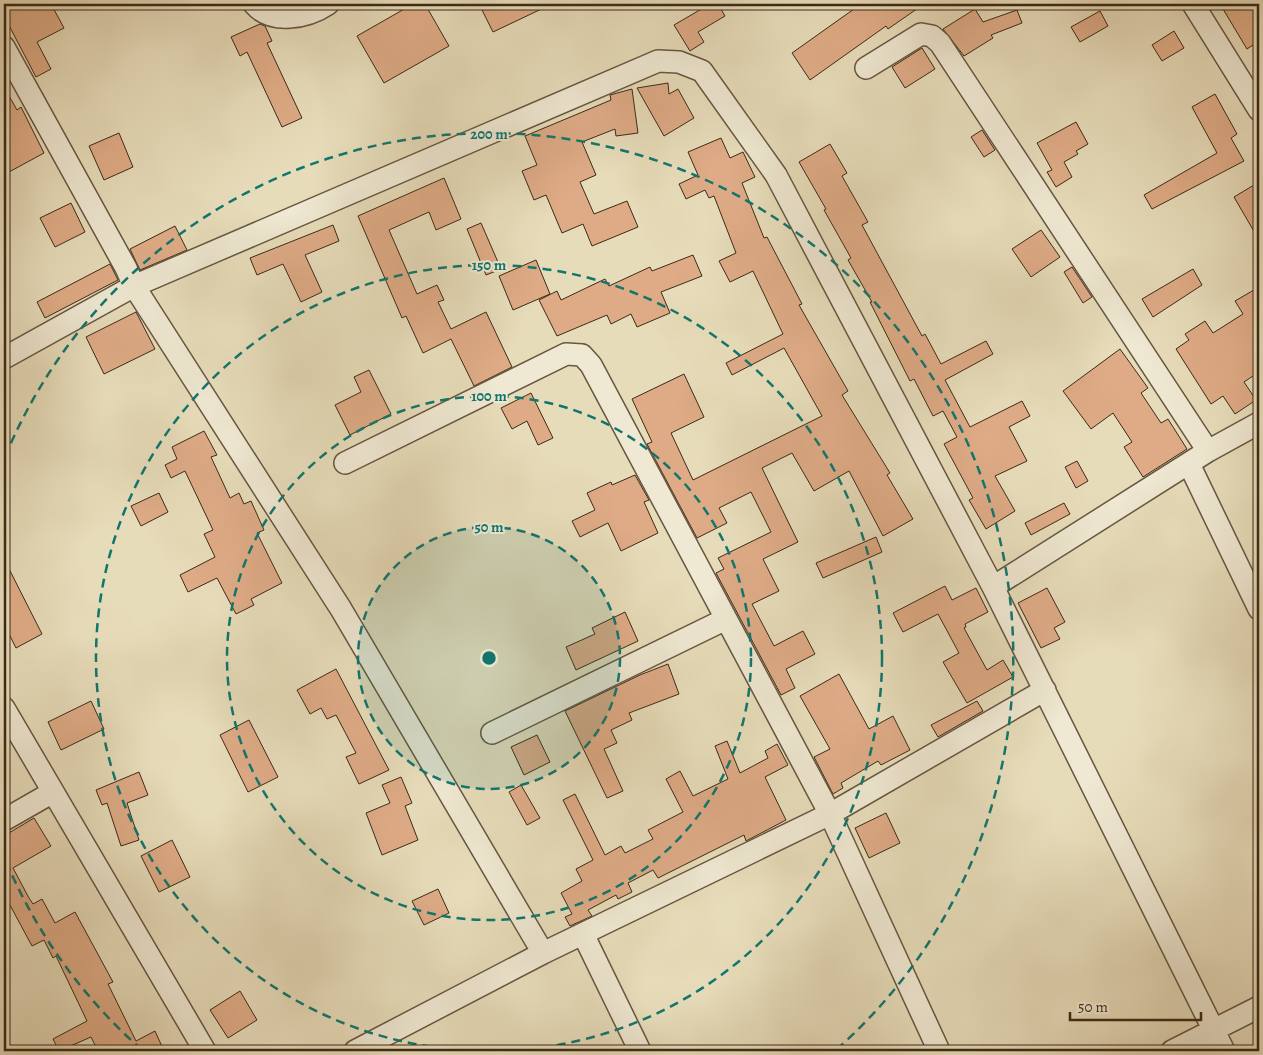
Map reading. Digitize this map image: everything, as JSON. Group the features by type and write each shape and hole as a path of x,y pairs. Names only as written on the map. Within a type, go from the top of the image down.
{"street":[{"path":"254,4 264,14 277,17 302,15 328,4"},
{"path":"1193,4 1259,110"},
{"path":"866,68 921,34 932,36 940,43 1208,451"},
{"path":"4,46 126,268 134,286 341,609 543,953"},
{"path":"4,358 134,286 658,60 680,62 702,71 776,176 993,587 1224,1051"},
{"path":"345,463 566,354 582,355 591,365 830,814 939,1051"},
{"path":"993,587 1208,451 1259,422"},
{"path":"1189,464 1259,608"},
{"path":"492,733 726,619"},
{"path":"355,1051 543,953 830,814 1045,690"},
{"path":"4,708 205,1051"},
{"path":"4,820 53,792"},
{"path":"583,934 640,1051"},
{"path":"1172,1051 1259,1007"}],"building":[{"path":"4,4 51,4 64,28 37,42 51,69 36,77 4,16"},
{"path":"413,4 425,4 449,46 384,83 357,36"},
{"path":"479,4 552,4 493,32"},
{"path":"710,4 718,4 725,16 698,32 704,42 690,51 674,25"},
{"path":"861,4 924,4 888,29 886,26 810,80 792,53"},
{"path":"1220,4 1259,4 1259,41 1247,49"},
{"path":"975,9 983,22 1017,10 1022,23 991,35 993,38 964,56 943,29"},
{"path":"1100,11 1108,26 1080,42 1071,27"},
{"path":"260,24 265,26 272,41 267,43 302,118 282,127 247,52 240,56 231,37"},
{"path":"1174,31 1184,48 1162,61 1152,45"},
{"path":"922,48 935,69 905,88 892,67"},
{"path":"668,83 669,94 678,89 694,118 664,136 637,88"},
{"path":"4,87 17,110 21,107 44,153 9,172 4,162"},
{"path":"632,89 638,133 616,136 615,129 582,142 596,175 580,182 594,214 627,201 638,227 592,246 583,224 562,233 546,195 534,200 522,171 537,165 525,136 611,100 610,95"},
{"path":"1215,94 1237,134 1231,138 1244,161 1152,209 1144,195 1217,153 1192,107"},
{"path":"1076,122 1088,144 1076,151 1078,154 1064,162 1072,177 1056,187 1047,172 1052,170 1037,143"},
{"path":"982,130 995,150 984,157 971,137"},
{"path":"119,133 133,167 104,180 89,146"},
{"path":"721,138 730,158 743,152 755,177 742,183 764,238 767,237 802,304 799,305 848,391 842,395 890,473 887,475 913,519 883,536 849,471 814,491 792,453 762,468 798,542 763,559 779,591 752,604 774,646 803,631 815,654 786,669 795,688 781,695 716,573 724,569 718,558 771,532 751,492 719,508 727,523 697,538 647,444 652,442 632,399 684,374 704,417 671,433 693,480 822,416 784,348 732,375 726,363 783,334 753,271 730,282 719,261 736,253 714,196 709,198 705,190 686,199 679,184 698,175 688,152"},
{"path":"830,144 847,173 842,176 868,222 862,225 922,336 925,334 941,364 986,341 993,354 945,380 970,427 1022,401 1030,416 1009,427 1027,461 995,476 1015,511 986,529 969,500 973,498 944,444 957,437 943,411 933,416 914,379 910,381 870,302 872,302 848,260 851,258 799,162"},
{"path":"444,178 461,219 436,230 429,212 389,230 417,294 437,285 444,300 438,302 451,329 486,312 512,367 474,386 451,339 423,353 406,316 402,318 358,216"},
{"path":"1259,182 1259,240 1234,197"},
{"path":"71,203 85,232 55,247 40,218"},
{"path":"481,223 501,269 486,275 467,229"},
{"path":"333,225 339,241 305,255 322,292 301,302 283,264 257,275 250,258"},
{"path":"175,226 187,250 140,270 130,249"},
{"path":"1041,230 1060,257 1031,277 1012,249"},
{"path":"693,255 702,276 661,292 670,313 637,327 631,314 611,324 607,315 557,336 539,300 557,291 561,300 605,279 609,286 650,267 652,271"},
{"path":"536,260 550,294 513,310 499,276"},
{"path":"110,264 118,280 45,318 37,302"},
{"path":"1072,267 1092,297 1083,303 1064,272"},
{"path":"1193,269 1202,285 1153,317 1142,299"},
{"path":"1259,287 1259,306 1254,309 1259,318 1259,372 1244,382 1256,400 1235,414 1223,396 1211,404 1176,349 1189,340 1185,334 1205,321 1213,333 1243,314 1235,301"},
{"path":"136,312 155,349 104,374 86,337"},
{"path":"1120,349 1148,388 1141,393 1161,423 1168,419 1187,449 1143,477 1124,447 1132,442 1113,413 1091,429 1063,391"},
{"path":"369,370 391,414 350,435 335,405 361,392 354,377"},
{"path":"531,393 553,438 538,445 527,421 512,429 501,408"},
{"path":"204,431 217,455 211,457 230,498 239,493 244,504 251,501 264,530 257,533 282,583 251,599 254,605 236,614 217,578 188,592 180,575 215,557 204,534 213,530 185,471 171,478 165,465 177,459 172,447"},
{"path":"1077,461 1088,481 1076,488 1065,467"},
{"path":"635,475 649,500 644,502 658,533 621,551 608,523 580,537 572,521 595,510 587,493 611,482 612,485"},
{"path":"159,493 168,512 141,526 131,506"},
{"path":"1064,503 1070,514 1031,535 1025,523"},
{"path":"876,537 882,552 823,578 816,563"},
{"path":"4,559 42,634 16,648 4,624"},
{"path":"945,586 952,600 976,588 988,612 965,624 966,627 964,628 987,670 1003,660 1013,677 967,703 943,662 959,653 938,614 903,632 893,613"},
{"path":"1047,588 1065,622 1054,628 1060,639 1041,648 1018,603"},
{"path":"625,612 638,641 576,670 566,647 595,634 592,628"},
{"path":"668,664 679,694 629,713 632,720 611,730 617,743 604,749 623,791 607,798 565,711 640,675"},
{"path":"336,669 389,770 359,784 346,757 356,753 336,715 327,719 321,708 310,714 297,690"},
{"path":"839,674 869,729 893,716 910,750 881,765 878,761 841,783 843,788 833,794 814,757 830,749 800,696"},
{"path":"91,701 104,729 61,750 48,722"},
{"path":"977,701 983,711 938,737 931,725"},
{"path":"249,720 278,777 248,792 220,735"},
{"path":"537,735 550,762 524,775 511,747"},
{"path":"727,741 740,773 768,758 765,751 777,744 788,765 765,777 786,820 746,841 744,835 658,878 653,870 628,883 632,892 618,899 616,895 588,910 592,916 570,926 565,917 572,914 561,893 582,881 576,869 593,860 563,800 575,794 605,855 621,846 625,853 653,839 648,830 683,812 666,779 680,771 693,796 728,779 715,746"},
{"path":"139,772 148,795 127,803 139,840 121,846 107,803 102,805 96,790"},
{"path":"401,777 412,803 405,806 418,840 382,855 366,813 390,803 382,785"},
{"path":"521,785 540,818 527,825 509,792"},
{"path":"886,813 900,843 869,858 855,828"},
{"path":"34,818 51,846 13,868 29,898 33,904 42,899 55,923 75,912 113,982 108,984 136,1041 155,1031 164,1051 98,1051 91,1037 59,1051 53,1039 87,1021 56,956 53,958 44,940 32,946 4,894 4,836"},
{"path":"172,840 190,877 159,892 141,856"},
{"path":"438,889 449,913 424,925 412,901"},
{"path":"240,991 257,1020 228,1038 210,1010"}]}
